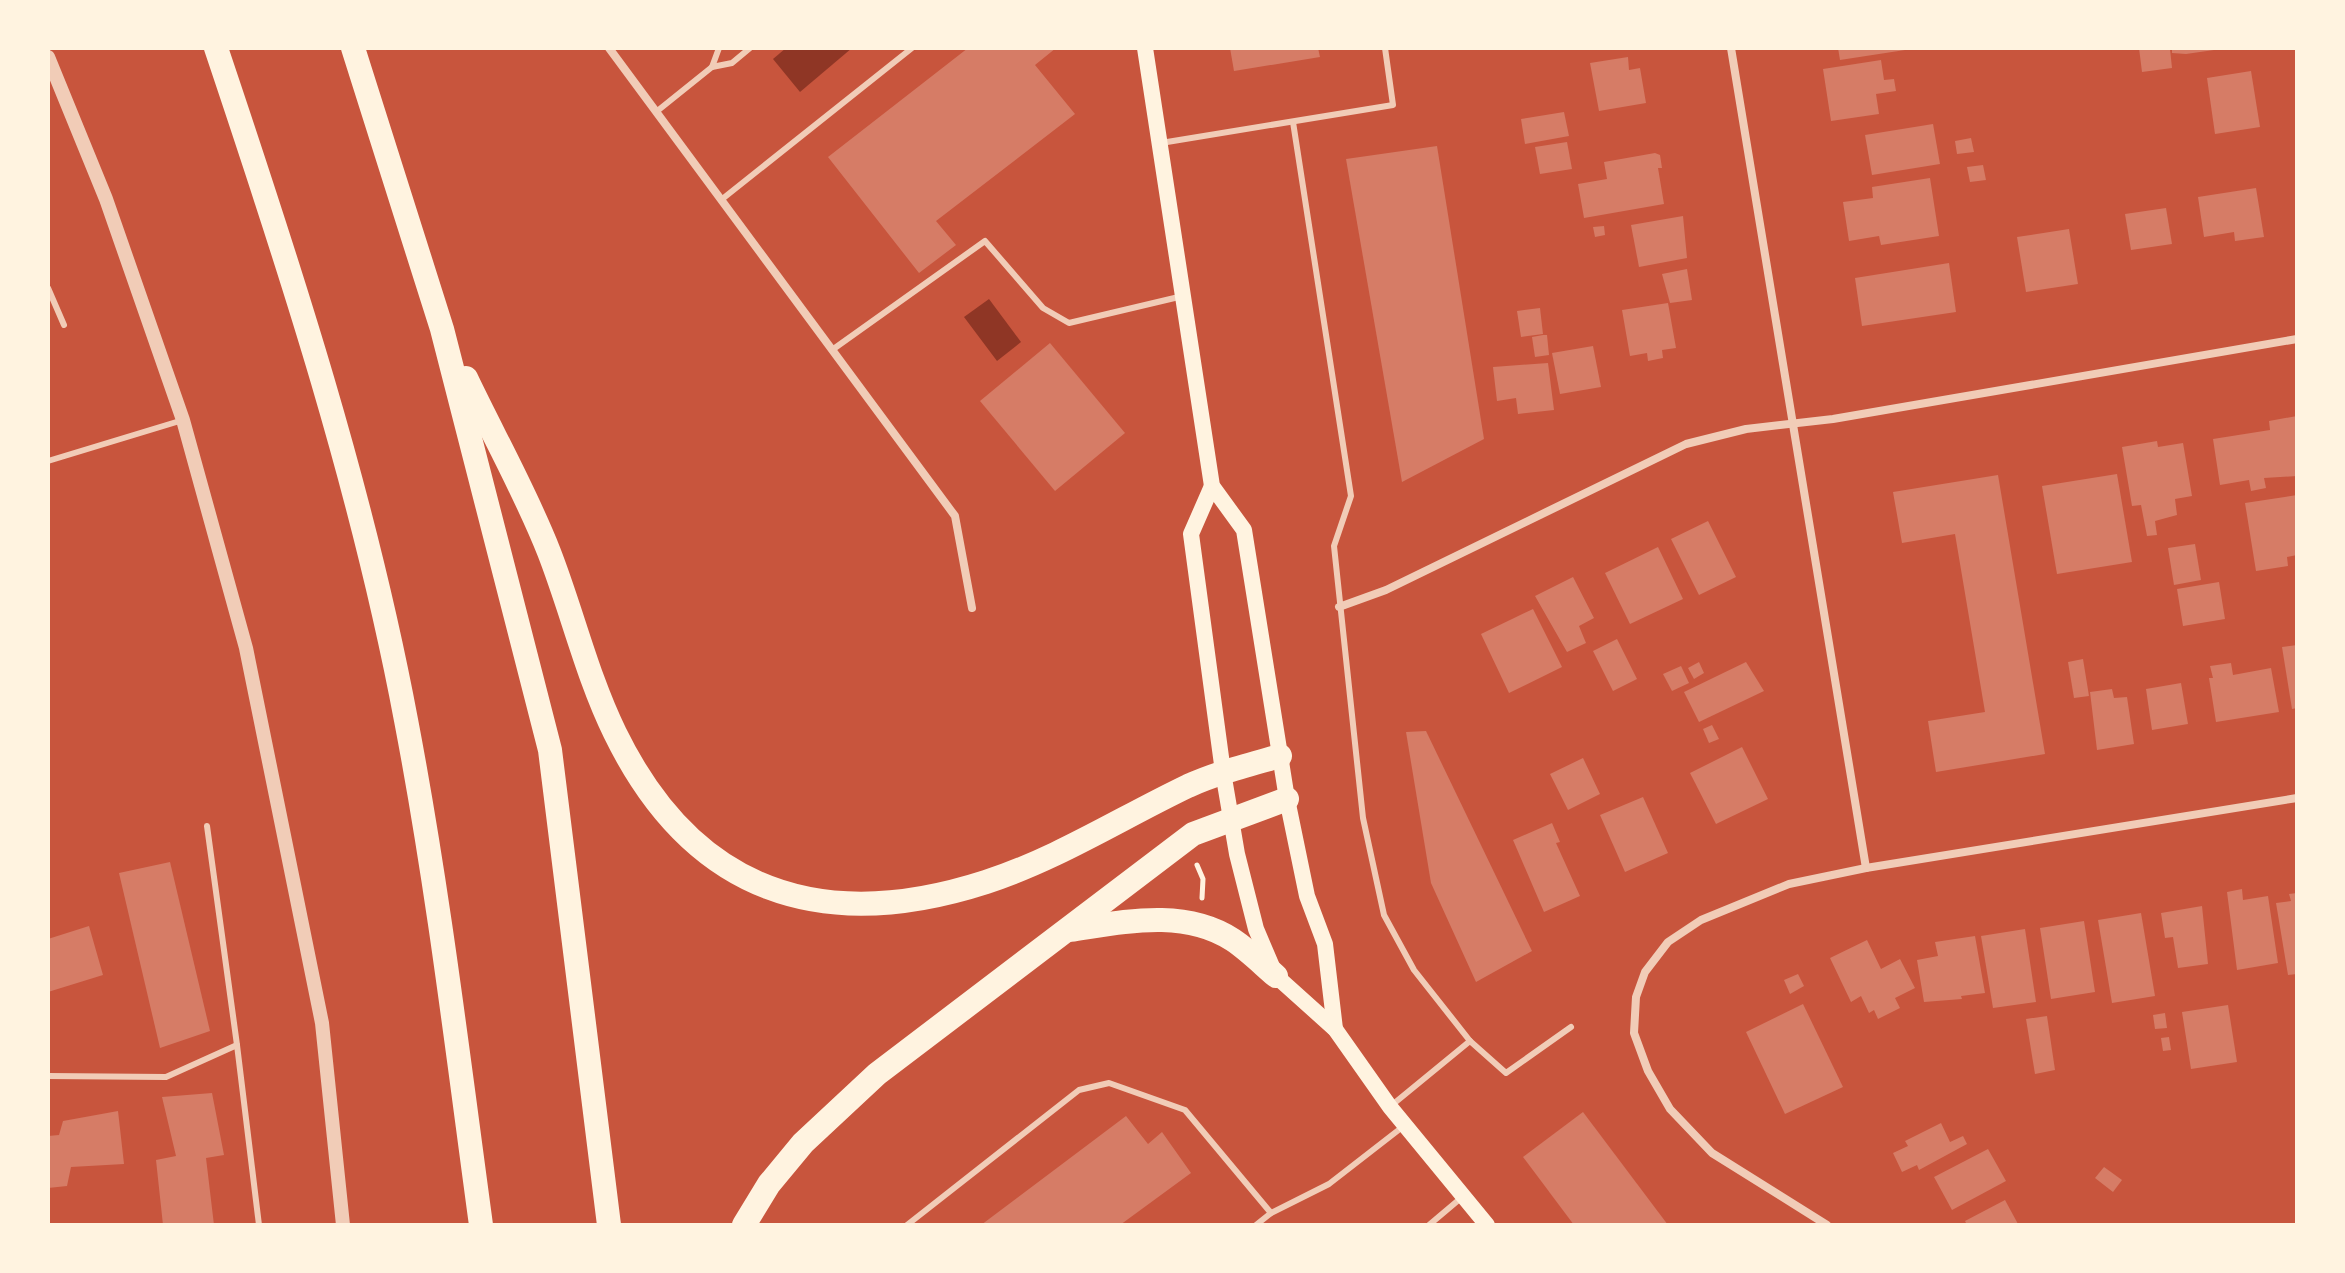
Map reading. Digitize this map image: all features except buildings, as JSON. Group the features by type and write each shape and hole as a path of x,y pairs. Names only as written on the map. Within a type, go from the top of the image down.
{"highway":[{"path":"216,48 278,232 352,484 406,718 434,877 481,1225"},
{"path":"353,48 442,329 550,750 609,1225"},
{"path":"442,329 548,549 613,730 638,776 663,812 699,848 741,875 797,898 855,906 913,901 988,881 1223,772 1280,756"},
{"path":"744,1225 769,1184 831,1115 877,1074 1193,834 1287,799"},
{"path":"1067,930 1152,918 1197,924 1233,939 1276,976"}],"main road":[{"path":"1145,48 1212,486 1244,530 1287,799 1307,896 1325,944 1335,1029"},
{"path":"1212,486 1191,534 1231,820 1246,893 1276,976 1335,1029 1390,1107 1487,1225"}],"street":[{"path":"609,48 955,516 972,608"},
{"path":"1731,48 1866,868"},
{"path":"48,57 106,199 183,420 246,648 316,992 343,1225"},
{"path":"1339,607 1386,590 1686,444 1746,429 1793,426 2297,339"},
{"path":"1827,1225 1712,1153 1670,1109 1648,1071 1634,1033 1636,997 1645,972 1668,942 1701,920 1789,884 1866,868 2297,798"}],"lane":[{"path":"712,67 719,48"},
{"path":"656,112 712,67 732,63 750,48"},
{"path":"721,200 912,48"},
{"path":"1160,143 1393,105 1385,48"},
{"path":"1293,122 1351,496 1334,546 1363,818 1384,915 1414,970 1470,1041 1506,1073 1571,1027"},
{"path":"832,350 985,241 1043,308 1069,323 1185,295"},
{"path":"48,288 64,325"},
{"path":"48,461 183,420"},
{"path":"207,826 259,1225"},
{"path":"1390,1107 1470,1041"},
{"path":"48,1076 166,1077 237,1045"},
{"path":"907,1225 1079,1090 1109,1083 1185,1110 1271,1213"},
{"path":"1256,1225 1271,1213 1329,1184 1405,1125"},
{"path":"1429,1225 1464,1195"}],"path":[{"path":"1195,861 1203,879 1210,872"}],"shaded area":[{"path":"786,48 852,48 800,92 773,59"},
{"path":"989,299 1021,342 997,361 964,317"}]}
